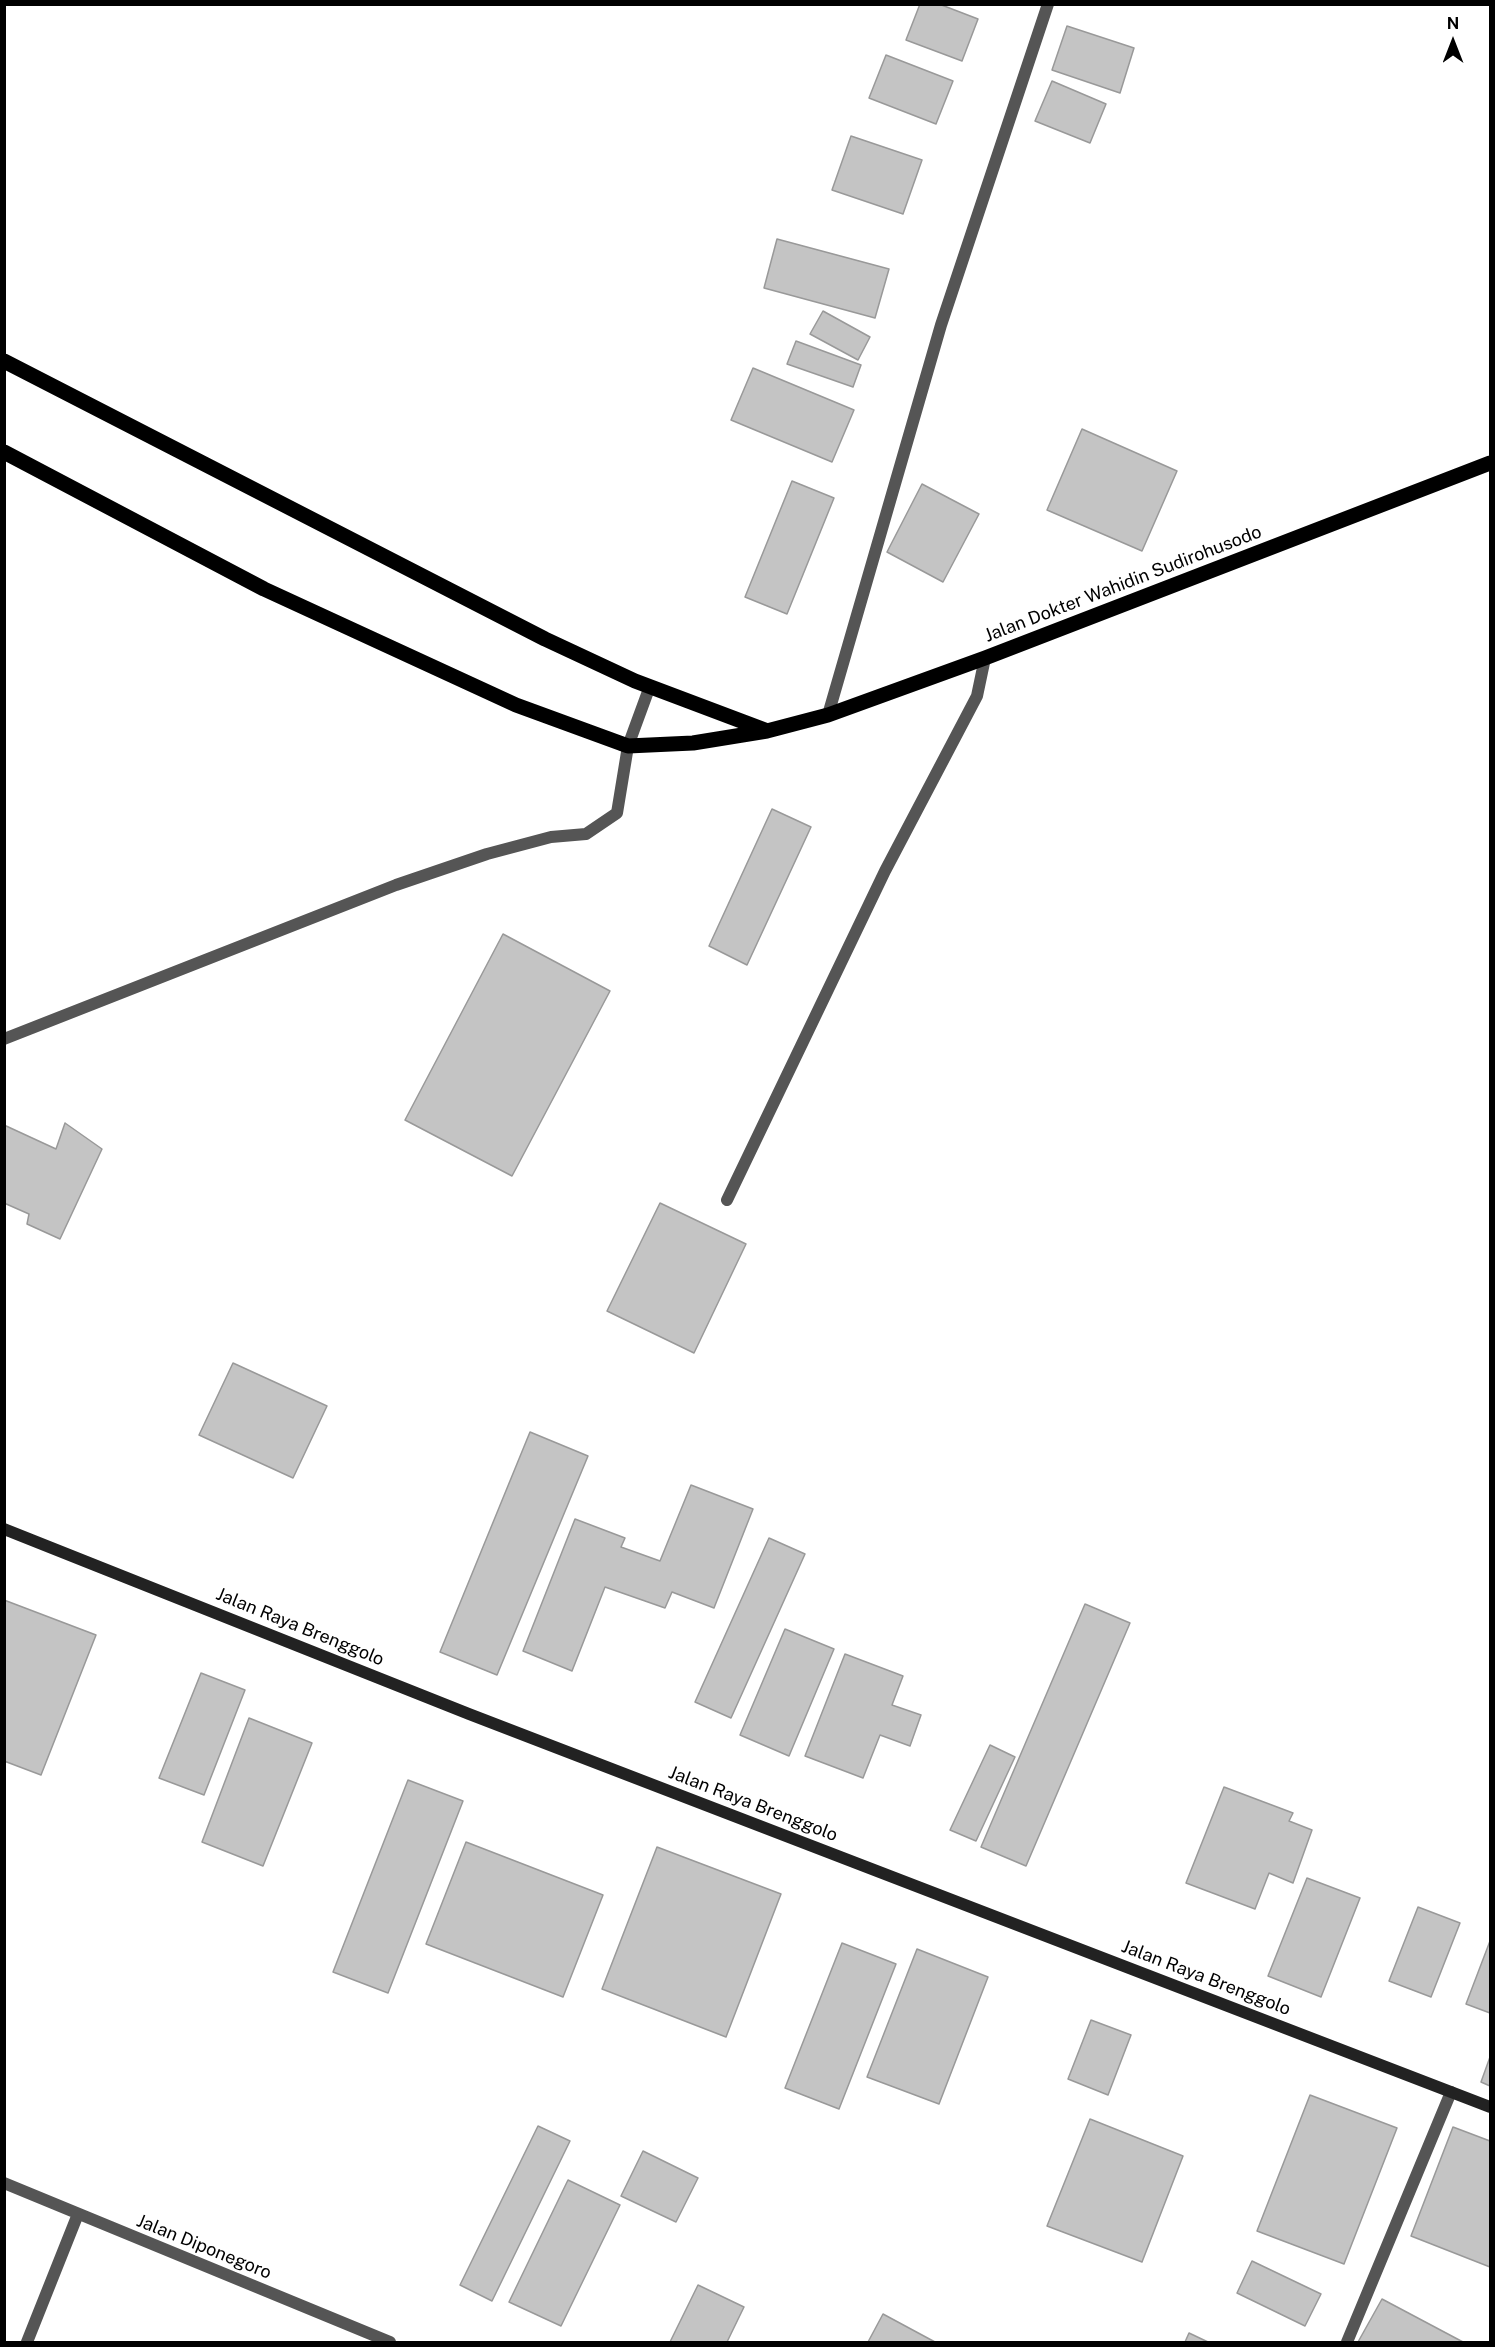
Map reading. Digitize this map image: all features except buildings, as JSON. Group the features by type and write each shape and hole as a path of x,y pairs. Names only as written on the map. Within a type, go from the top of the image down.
{"main road":[{"path":"4,361 545,639 650,686 767,731"},
{"path":"4,452 264,589 516,705 628,746"},
{"name":"Jalan Dokter Wahidin Sudirohusodo","path":"628,746 693,743 767,731 828,715 985,658 1491,463"},
{"name":"Jalan Raya Brenggolo","path":"4,1528 469,1714 1491,2107"}],"street":[{"path":"828,715 941,325 1048,4"},
{"path":"727,1200 885,871 977,696 985,658"},
{"path":"4,1039 396,885 487,854 541,839 586,834 618,813 628,746 650,686"},
{"path":"1347,2343 1451,2092"},
{"name":"Jalan Diponegoro","path":"4,2184 390,2343"},
{"path":"27,2343 78,2214"}]}
